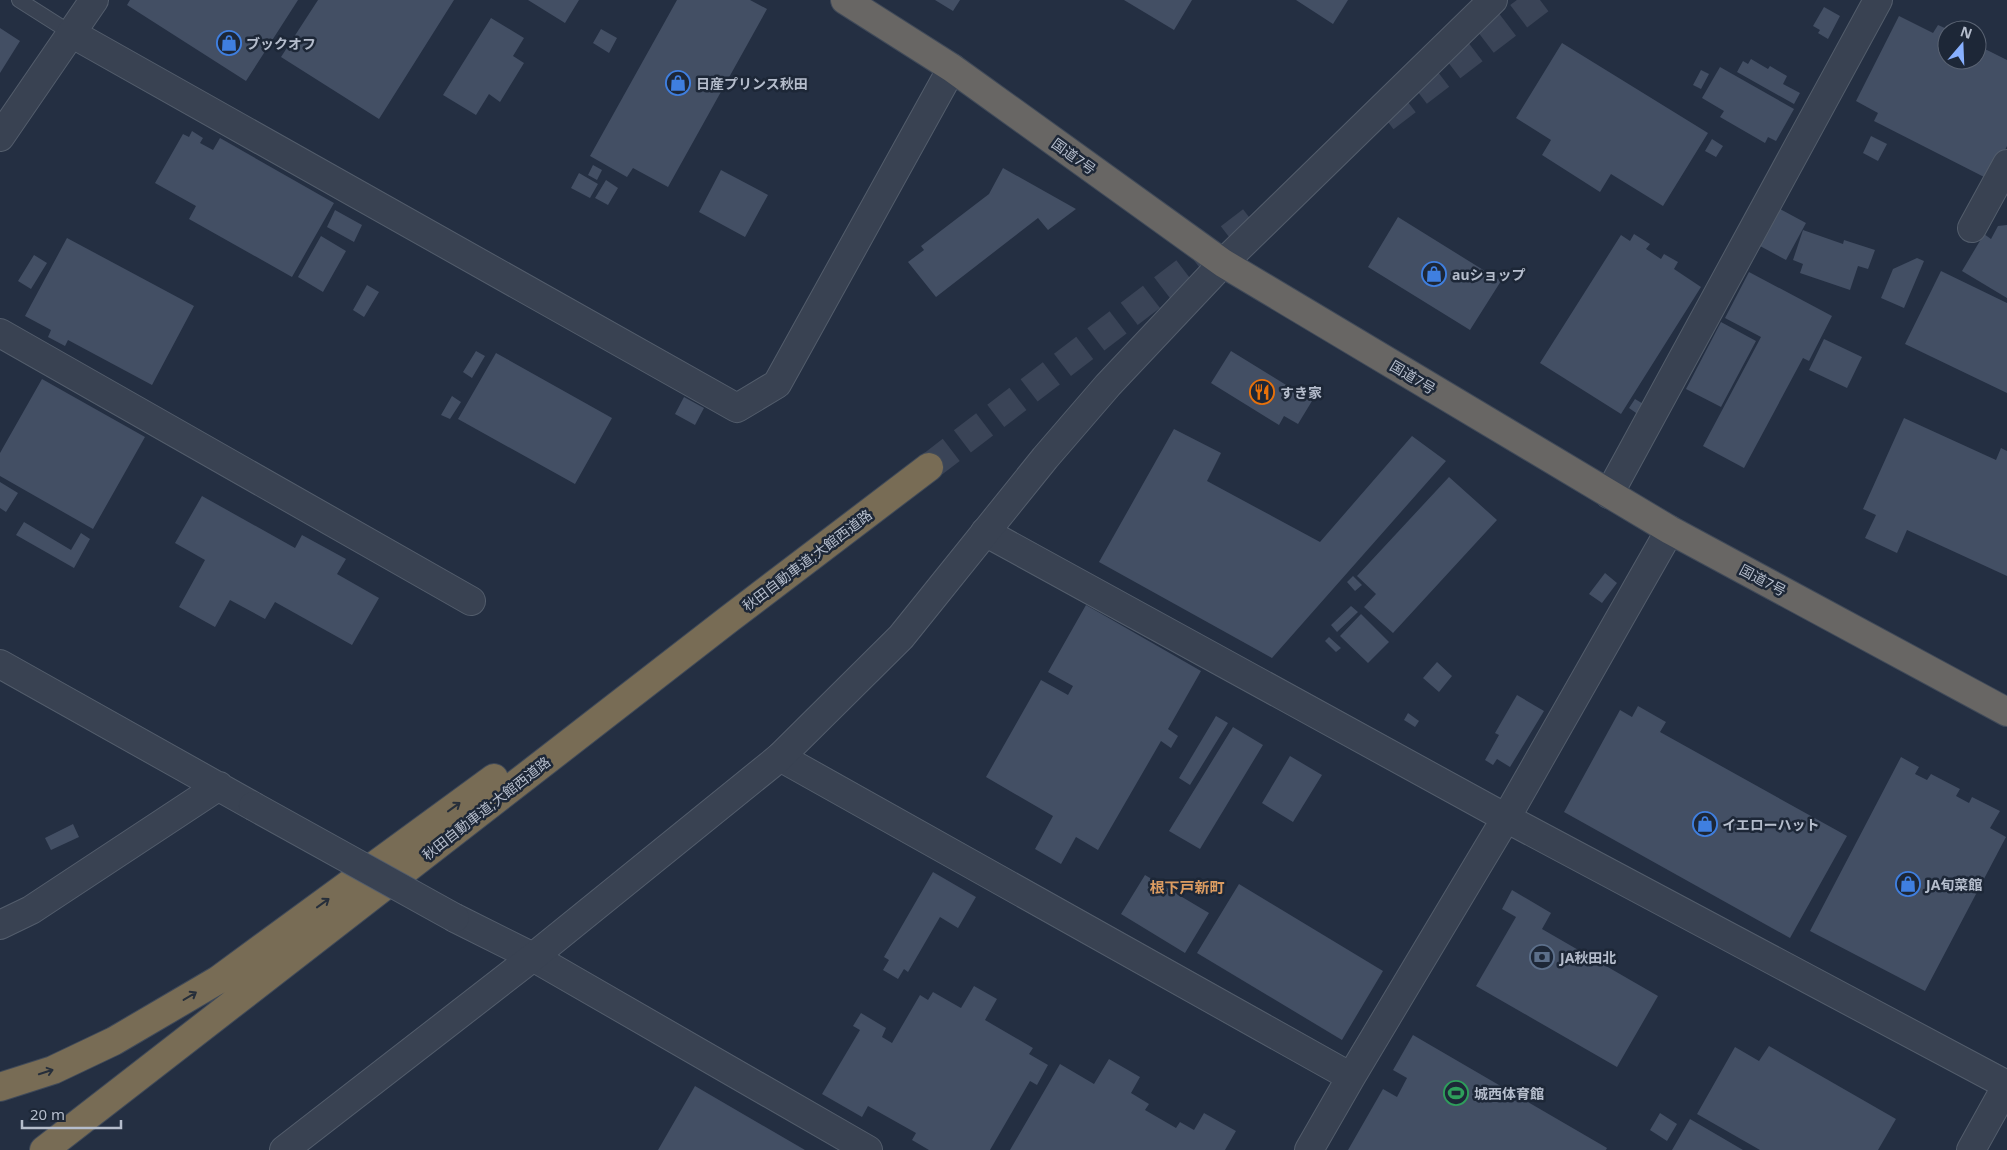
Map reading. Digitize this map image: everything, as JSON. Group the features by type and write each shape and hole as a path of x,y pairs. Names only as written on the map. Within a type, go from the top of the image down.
{"highway":[{"name":"国道7号","path":"845,0 952,68 1223,264 1670,530 2007,712"},
{"name":"秋田自動車道;大館西道路","path":"46,1148 729,619 929,467"},
{"path":"0,1087 53,1070 114,1041 218,980 614,691 729,619"}],"street":[{"path":"0,137 94,0"},
{"path":"284,1150 533,957 780,757 901,637 1045,458 1108,385 1223,264 1491,0"},
{"path":"1609,494 1878,0"},
{"path":"71,34 737,408 777,384 952,68"},
{"path":"1972,228 2007,164"},
{"path":"0,333 471,601"},
{"path":"1309,1150 1506,818 1670,530"},
{"path":"985,532 1506,818 2007,1085 1971,1150"},
{"path":"0,664 455,918 533,957 868,1150"},
{"path":"780,757 1351,1077"},
{"path":"0,925 31,910 218,786"}],"lane":[{"path":"19,0 71,34"}],"building":[{"name":"ブックオフ","path":"130,0 298,0 246,81 127,5"},
{"path":"318,0 454,0 379,119 281,57"},
{"path":"528,0 579,0 565,23"},
{"name":"日産プリンス秋田","path":"677,0 750,0 767,9 668,187 633,168 627,177 590,156"},
{"path":"935,0 960,0 953,11"},
{"path":"1124,0 1192,0 1174,30"},
{"path":"1296,0 1348,0 1333,24"},
{"path":"1824,7 1840,16 1828,39 1818,33 1820,30 1813,26"},
{"path":"1899,16 1933,33 1937,27 1937,70 1987,70 1987,50 2007,60 2007,146 1990,180 1874,121 1878,113 1856,101"},
{"path":"491,18 524,38 513,56 524,63 500,102 489,94 476,115 443,95"},
{"path":"0,28 20,41 0,73"},
{"path":"601,29 617,38 609,53 593,43"},
{"path":"1562,43 1708,133 1663,206 1611,174 1600,192 1542,155 1551,140 1516,118"},
{"path":"1751,59 1768,69 1770,66 1787,76 1783,84 1800,93 1794,104 1737,72 1743,61 1748,64"},
{"path":"1720,67 1794,109 1776,141 1768,137 1765,143 1720,117 1724,111 1702,98"},
{"path":"1701,70 1709,74 1701,89 1693,85"},
{"path":"192,131 203,138 200,143 213,150 220,138 334,203 292,277 189,219 196,206 155,183 183,134 189,137"},
{"path":"1871,136 1887,144 1878,161 1863,153"},
{"path":"1712,139 1723,146 1716,157 1705,151"},
{"path":"593,165 602,170 597,180 588,175"},
{"path":"1003,168 1076,209 1048,230 1038,218 936,297 908,262 924,250 921,246 989,194"},
{"path":"721,170 768,195 745,237 699,212"},
{"path":"579,173 598,184 590,198 571,188"},
{"path":"606,180 618,188 608,205 595,198"},
{"path":"1780,209 1806,223 1786,260 1760,246"},
{"path":"335,210 362,225 354,242 327,227"},
{"name":"auショップ","path":"1398,217 1501,281 1470,330 1368,267"},
{"path":"2007,225 2007,298 1962,271 1984,234 1991,239 1998,226"},
{"path":"1803,230 1843,244 1844,240 1875,250 1868,269 1858,266 1850,290 1800,273 1803,264 1793,260"},
{"path":"1634,234 1650,244 1646,249 1661,259 1664,254 1678,262 1674,269 1701,287 1621,414 1540,363 1621,235 1630,241"},
{"path":"321,236 346,251 323,292 298,277"},
{"path":"67,238 194,306 152,385 68,340 65,346 48,337 51,330 25,316"},
{"path":"34,255 47,263 31,289 18,281"},
{"path":"1917,258 1924,261 1904,308 1881,298 1893,269"},
{"path":"1941,271 2007,303 2007,393 1905,344"},
{"path":"1749,272 1832,316 1809,361 1803,358 1744,468 1703,446 1761,337 1725,318"},
{"path":"367,285 379,292 364,317 353,310"},
{"path":"1721,322 1756,341 1721,407 1686,389"},
{"path":"1824,339 1862,357 1847,388 1809,370"},
{"path":"476,351 485,356 472,378 463,372"},
{"name":"すき家","path":"1231,351 1312,401 1298,424 1284,416 1279,425 1211,383"},
{"path":"496,353 612,418 575,484 458,419"},
{"path":"42,379 145,437 93,529 0,476 0,453"},
{"path":"452,396 461,402 450,419 441,415"},
{"path":"684,397 704,408 695,425 675,414"},
{"path":"1635,399 1645,405 1639,415 1629,408"},
{"path":"1904,418 1996,460 2001,448 2007,451 2007,576 1907,530 1897,553 1865,538 1876,515 1863,509"},
{"path":"1174,429 1221,453 1207,481 1320,542 1412,436 1446,461 1272,658 1099,562"},
{"path":"1449,477 1497,520 1393,633 1364,607 1376,594 1357,576"},
{"path":"0,482 18,493 6,512 0,508"},
{"path":"202,496 295,548 302,535 346,559 337,574 379,598 352,645 275,602 265,619 230,600 215,627 179,607 205,560 175,543"},
{"path":"24,522 71,550 81,533 90,539 74,568 16,535"},
{"path":"1605,573 1617,583 1602,603 1589,594"},
{"path":"1353,576 1362,585 1355,591 1347,582"},
{"path":"1086,605 1201,671 1168,729 1178,736 1171,748 1161,741 1098,850 1076,837 1061,864 1035,849 1053,816 986,777 1041,680 1068,695 1073,686 1048,672"},
{"path":"1351,606 1358,612 1337,632 1331,625"},
{"path":"1361,614 1389,642 1368,663 1340,636"},
{"path":"1329,637 1341,648 1336,652 1325,641"},
{"path":"1437,662 1452,676 1439,692 1423,678"},
{"path":"1517,695 1544,711 1510,767 1497,759 1493,765 1485,760 1499,735 1495,733"},
{"name":"イエローハット","path":"1638,706 1666,722 1660,732 1847,836 1790,938 1564,812 1620,710 1632,717"},
{"path":"1408,713 1419,721 1415,727 1404,720"},
{"path":"1216,716 1228,723 1190,785 1179,778"},
{"path":"1233,727 1263,745 1200,849 1169,831"},
{"path":"1290,756 1322,775 1293,822 1262,803"},
{"name":"JA旬菜館","path":"1901,757 1919,767 1915,774 1927,780 1931,774 1960,789 1956,796 1969,803 1972,797 2000,811 1990,828 2006,837 1925,991 1810,931"},
{"path":"73,824 79,837 51,850 45,838"},
{"path":"933,872 976,897 958,928 940,917 908,972 904,969 898,979 883,970 889,960 884,957"},
{"path":"1145,875 1209,913 1185,953 1121,914"},
{"path":"1239,884 1383,971 1342,1040 1197,953"},
{"name":"JA秋田北","path":"1512,890 1551,913 1542,929 1658,996 1617,1067 1476,986 1516,917 1502,909"},
{"path":"974,986 997,999 985,1020 1033,1048 1029,1054 1048,1065 1037,1085 1030,1081 990,1150 929,1150 912,1140 916,1133 868,1106 862,1117 822,1094 860,1030 853,1026 861,1013 886,1028 882,1037 892,1043 920,995 928,1000 933,992 961,1008"},
{"name":"城西体育館","path":"1413,1035 1607,1148 1606,1150 1348,1150 1383,1089 1397,1097 1407,1078 1393,1070"},
{"path":"1769,1046 1896,1119 1878,1150 1760,1150 1697,1114 1735,1047 1759,1061"},
{"path":"1109,1059 1140,1077 1131,1093 1149,1104 1145,1110 1176,1128 1180,1122 1194,1130 1204,1113 1236,1131 1225,1150 1010,1150 1060,1064 1094,1084"},
{"path":"695,1086 805,1150 658,1150"},
{"path":"1660,1113 1677,1124 1667,1141 1650,1130"},
{"path":"1690,1119 1743,1150 1672,1150"}],"tunnel":[{"path":"1385,118 1540,0"},
{"path":"929,467 1260,214"}],"place":[{"name":"ブックオフ","path":"229,43"},
{"name":"日産プリンス秋田","path":"678,83"},
{"name":"auショップ","path":"1434,274"},
{"name":"すき家","path":"1262,392"},
{"name":"イエローハット","path":"1705,824"},
{"name":"JA旬菜館","path":"1908,884"},
{"name":"JA秋田北","path":"1542,957"},
{"name":"城西体育館","path":"1456,1093"}],"district":[{"name":"根下戸新町","path":"1187,887"}]}
